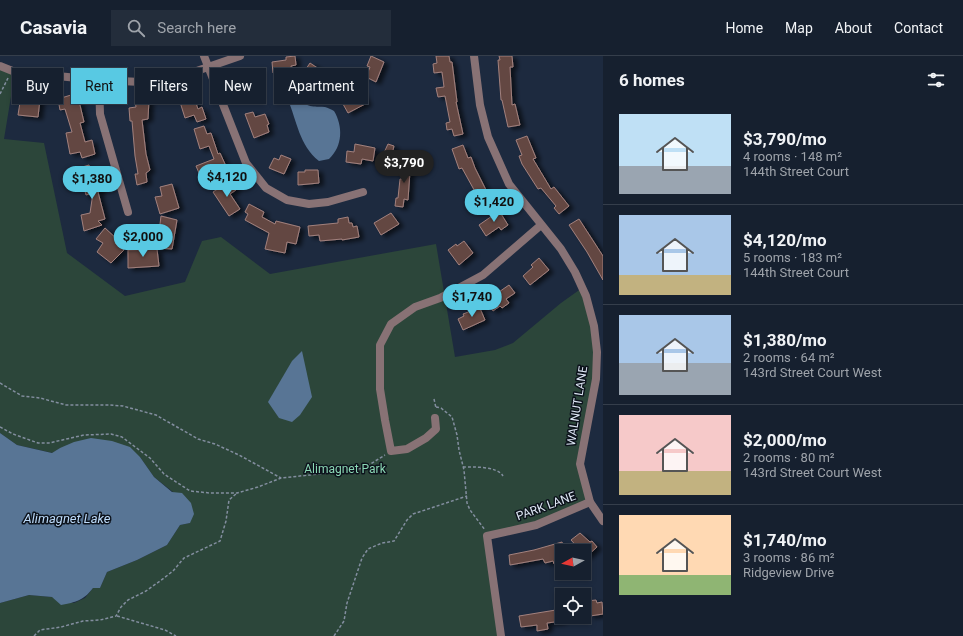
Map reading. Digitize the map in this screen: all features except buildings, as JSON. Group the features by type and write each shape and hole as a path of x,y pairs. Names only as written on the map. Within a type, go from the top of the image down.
{"street":[{"path":"204,56 246,163 266,188 287,200 309,204 328,202 363,192"},
{"path":"127,81 162,83 240,56"},
{"name":"WALNUT LANE","path":"474,56 480,105 488,137 509,184 561,249 575,272 586,296 594,326 597,352 596,379 580,464 590,502 603,521"},
{"path":"0,66 15,72 71,77"},
{"path":"100,104 100,114 128,212"},
{"path":"435,418 436,429 426,438 407,449 391,451 380,389 380,345 391,324 415,307 440,298 483,275 541,225"},
{"name":"PARK LANE","path":"488,536 536,525 590,502"},
{"path":"488,536 501,636"}],"path":[{"path":"0,94 8,79 9,70"},
{"path":"0,383 22,396 40,398 62,404 99,404 116,406 156,415 198,439 215,444 239,455 281,478"},
{"path":"434,399 436,407 435,418"},
{"path":"436,407 441,408 452,417 463,467 467,503 470,510 488,536"},
{"path":"0,427 13,434 38,442 48,443 84,435 110,434 122,436 150,458 164,474 190,491 210,493 237,493 258,488 281,478 364,468 391,451"},
{"path":"463,467 487,468 496,471 503,476"},
{"path":"116,616 121,607 128,600 146,591 160,581 173,571 184,558 220,541 226,521 229,500 237,493"},
{"path":"334,636 344,621 347,603 356,574 362,558 368,549 382,543 394,541 407,520 413,514 467,496"},
{"path":"34,636 40,630 116,616 165,630 176,636"}],"green space":[{"name":"Alimagnet Park","path":"0,66 12,71 12,90 4,139 44,143 67,253 125,296 185,282 202,241 221,237 270,274 436,244 455,357 495,350 513,343 561,303 582,288 597,352 580,464 590,502 536,525 487,537 501,636 0,636 0,603 29,595 52,597 74,603 85,598 93,588 100,588 107,572 137,560 167,545 180,525 190,523 173,492 154,477 140,457 60,448 53,453 17,445 0,433"}],"water":[{"path":"289,104 307,104 331,109 337,117 340,129 339,142 334,154 329,159 319,161 307,148 299,132"},
{"path":"302,351 312,397 300,415 292,422 279,418 268,402 292,361"},
{"name":"Alimagnet Lake","path":"0,433 17,445 52,453 74,442 91,438 112,441 130,447 140,457 154,477 172,492 182,493 191,503 194,514 190,523 180,525 167,545 137,560 107,572 100,588 93,588 86,596 79,600 61,605 52,597 29,595 0,603"}]}
